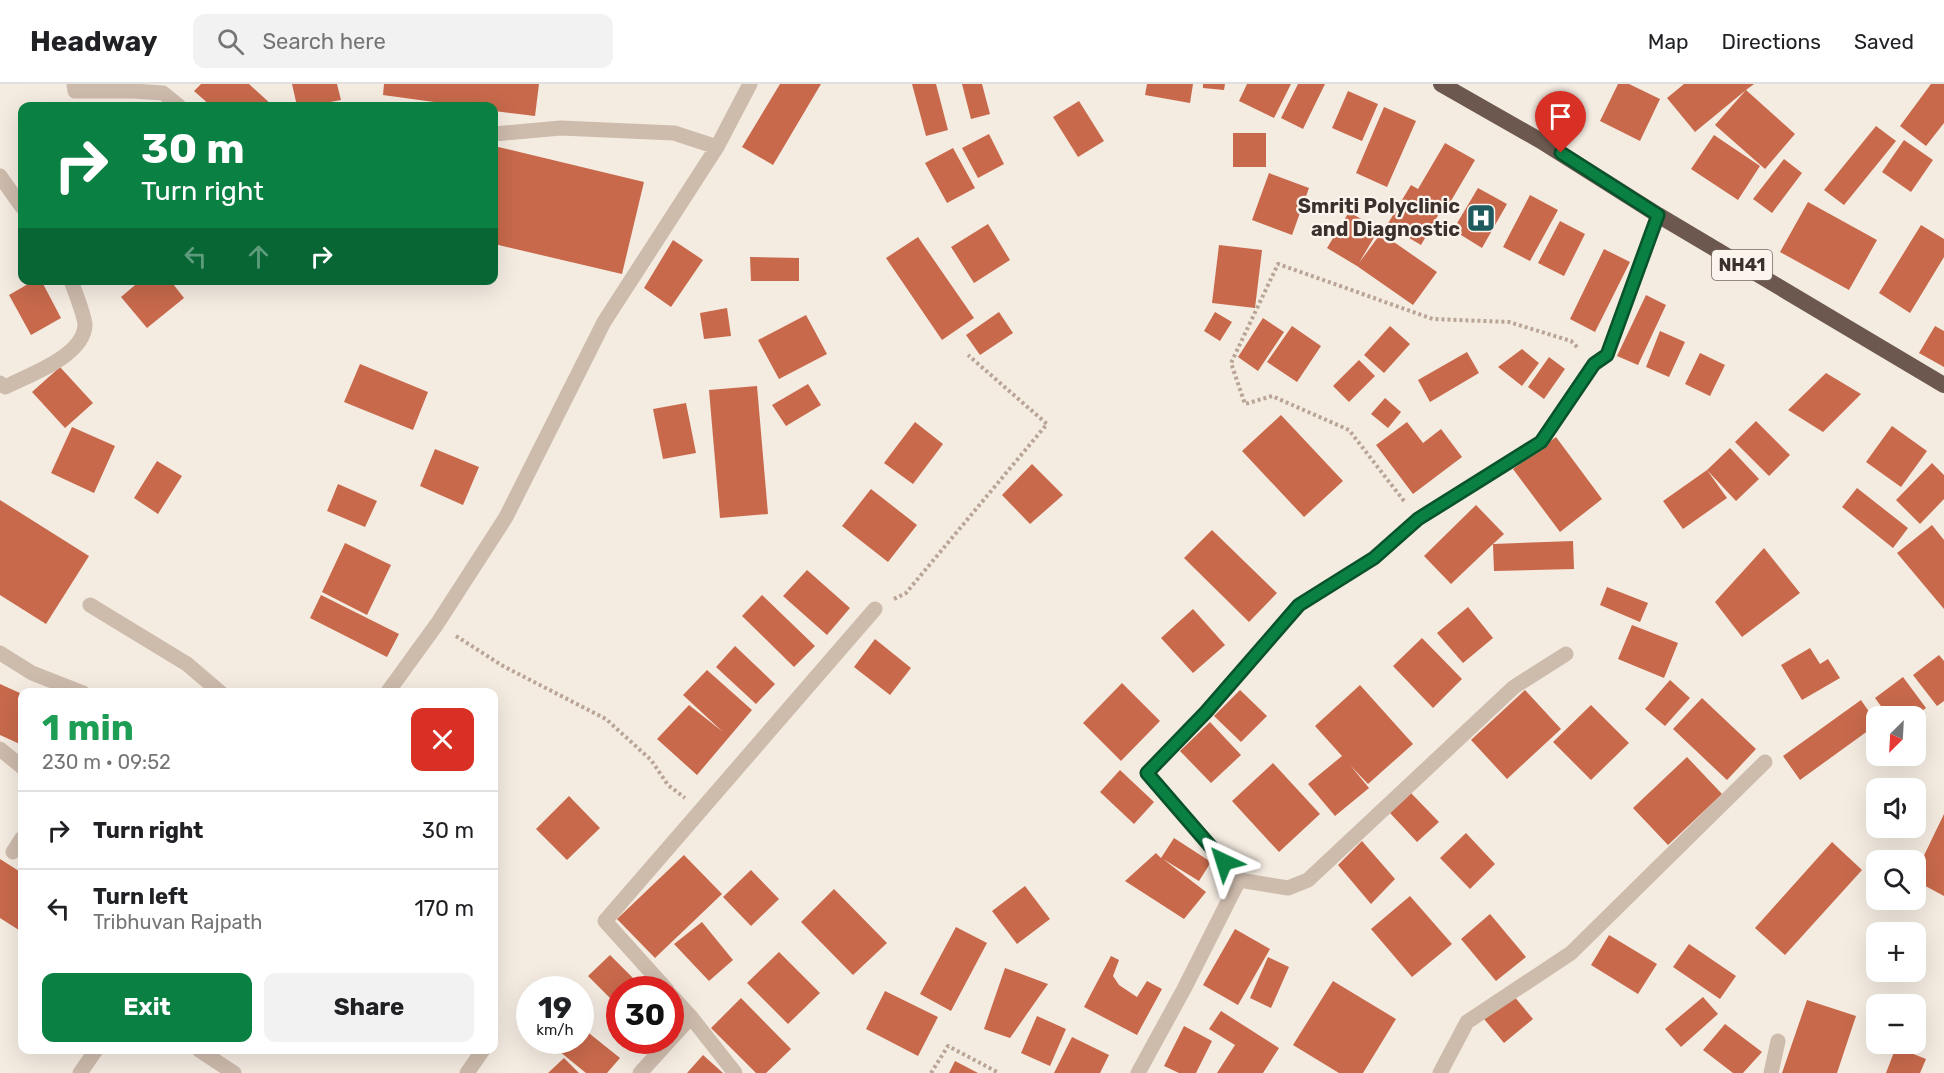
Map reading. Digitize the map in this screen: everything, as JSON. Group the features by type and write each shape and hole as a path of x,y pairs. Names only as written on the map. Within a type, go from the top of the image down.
{"highway":[{"name":"NH41","path":"1442,84 1542,141 1658,215 1944,385"}],"street":[{"path":"74,84 75,91 163,93 174,102"},
{"path":"391,688 437,624 506,517 604,322 717,147 750,84"},
{"path":"498,134 561,128 674,133 717,147"},
{"path":"0,176 18,201"},
{"path":"1566,654 1514,687 1308,880 1288,888 1239,880 1147,773 1206,712 1299,605 1374,558 1418,519 1541,442 1594,364 1607,355 1658,215"},
{"path":"0,383 5,387 57,362 79,344 85,324 73,285"},
{"path":"90,605 187,664 215,688"},
{"path":"654,976 605,921 875,609"},
{"path":"0,653 32,673 70,688"},
{"path":"0,749 18,764"},
{"path":"1440,1073 1467,1022 1571,953 1765,762"},
{"path":"13,852 18,844"},
{"path":"1138,1073 1184,989 1239,880"},
{"path":"684,1009 735,1073"},
{"path":"684,1025 691,1017"},
{"path":"1771,1073 1778,1041"},
{"path":"80,1073 93,1054"},
{"path":"205,1054 234,1073"},
{"path":"467,1073 480,1054"},
{"path":"640,1073 657,1054"}],"path":[{"path":"1418,519 1349,430 1272,396 1245,404 1231,363 1278,264 1433,319 1509,322 1571,341 1594,364"},
{"path":"875,609 906,593 1047,424 968,355"},
{"path":"437,624 503,666 606,720 651,760 668,785 700,809"},
{"path":"931,1073 948,1046 999,1073"}],"building":[{"path":"201,84 249,84 269,102 206,102 194,91"},
{"path":"292,84 337,84 341,100 330,102 296,102"},
{"path":"384,84 539,84 535,116 498,111 498,102 434,102 383,95"},
{"path":"780,84 821,84 773,165 742,147"},
{"path":"912,84 936,84 948,130 926,136"},
{"path":"962,84 982,84 990,114 971,119"},
{"path":"1147,84 1193,84 1190,103 1145,95"},
{"path":"1203,84 1225,84 1224,90 1203,88"},
{"path":"1247,84 1291,84 1274,118 1239,101"},
{"path":"1298,84 1325,84 1303,129 1281,118"},
{"path":"1618,84 1629,84 1660,99 1640,141 1600,121"},
{"path":"1684,84 1754,84 1695,132 1667,98"},
{"path":"1931,84 1944,84 1944,123 1926,146 1900,126"},
{"path":"1746,90 1795,134 1765,169 1715,125"},
{"path":"1348,91 1378,104 1362,141 1332,128"},
{"path":"1079,101 1104,141 1078,157 1053,117"},
{"path":"1384,107 1416,121 1387,187 1356,173"},
{"path":"1876,126 1896,141 1844,205 1824,190"},
{"path":"1233,133 1266,133 1266,167 1233,167"},
{"path":"989,134 1004,164 978,178 962,148"},
{"path":"1714,135 1760,166 1738,200 1691,169"},
{"path":"1904,140 1933,160 1911,192 1882,172"},
{"path":"1445,143 1475,160 1448,206 1444,205 1421,245 1387,225 1411,185 1418,189"},
{"path":"498,147 644,182 622,274 498,245"},
{"path":"953,148 975,188 947,203 925,163"},
{"path":"1784,159 1802,173 1772,213 1753,199"},
{"path":"1269,173 1309,188 1292,235 1252,220"},
{"path":"1478,188 1507,204 1482,248 1453,230"},
{"path":"1530,195 1558,210 1530,261 1503,247"},
{"path":"1808,202 1877,240 1849,290 1780,252"},
{"path":"1349,212 1379,229 1359,263 1381,233 1437,272 1413,305 1327,248"},
{"path":"1560,221 1585,234 1564,276 1538,263"},
{"path":"988,224 1010,260 974,283 951,247"},
{"path":"1921,225 1944,239 1944,257 1910,313 1879,293"},
{"path":"918,237 974,318 942,340 886,258"},
{"path":"673,240 703,260 671,307 644,288"},
{"path":"1219,245 1262,250 1255,308 1212,303"},
{"path":"1604,249 1630,262 1595,332 1570,319"},
{"path":"750,257 799,258 799,281 751,281"},
{"path":"26,285 44,285 61,318 31,335 9,295"},
{"path":"135,285 174,285 184,298 147,328 121,297"},
{"path":"1646,295 1666,305 1638,365 1617,356"},
{"path":"727,308 731,336 704,339 700,313"},
{"path":"999,312 1013,333 980,355 966,335"},
{"path":"1215,312 1232,322 1220,341 1204,331"},
{"path":"806,315 827,354 779,379 758,340"},
{"path":"1263,318 1284,332 1258,371 1238,357"},
{"path":"1292,326 1321,346 1297,382 1267,362"},
{"path":"1390,326 1410,344 1384,373 1364,355"},
{"path":"1935,326 1944,331 1944,367 1919,353"},
{"path":"1660,331 1685,342 1669,377 1646,367"},
{"path":"1522,349 1539,363 1522,386 1498,367"},
{"path":"1467,352 1479,373 1430,402 1418,380"},
{"path":"1700,353 1725,365 1710,396 1685,384"},
{"path":"1549,357 1565,369 1544,399 1528,387"},
{"path":"1359,360 1375,376 1349,402 1333,386"},
{"path":"360,364 428,392 413,430 344,402"},
{"path":"60,367 93,403 65,428 32,392"},
{"path":"1826,373 1861,394 1823,432 1788,410"},
{"path":"808,384 821,405 786,426 772,405"},
{"path":"757,386 768,514 720,518 709,390"},
{"path":"1385,398 1401,412 1388,428 1371,414"},
{"path":"686,403 696,453 663,459 653,409"},
{"path":"1281,415 1343,481 1304,517 1242,451"},
{"path":"1756,421 1790,455 1769,476 1735,442"},
{"path":"915,422 943,444 913,484 884,463"},
{"path":"1407,422 1423,443 1441,429 1462,457 1413,494 1376,445"},
{"path":"1892,426 1927,451 1901,487 1866,462"},
{"path":"72,427 115,446 94,493 51,473"},
{"path":"1556,437 1602,499 1560,532 1513,469"},
{"path":"1730,448 1759,479 1736,501 1707,470"},
{"path":"435,449 479,467 463,505 420,486"},
{"path":"157,461 182,476 158,514 134,498"},
{"path":"1932,463 1944,475 1944,499 1920,524 1896,500"},
{"path":"1032,464 1063,495 1030,524 1002,495"},
{"path":"1707,470 1727,498 1683,529 1663,501"},
{"path":"338,484 377,501 365,527 327,511"},
{"path":"1857,488 1908,528 1893,548 1842,507"},
{"path":"871,489 917,525 888,562 842,526"},
{"path":"0,500 89,556 46,624 0,595"},
{"path":"1476,505 1504,534 1451,584 1424,556"},
{"path":"1932,525 1944,540 1944,609 1897,553"},
{"path":"1212,530 1277,593 1249,622 1184,558"},
{"path":"1573,541 1574,569 1494,571 1493,544"},
{"path":"345,543 391,565 367,615 322,592"},
{"path":"1764,548 1800,593 1742,637 1715,602"},
{"path":"807,570 850,608 827,635 783,596"},
{"path":"1607,587 1648,603 1640,622 1600,605"},
{"path":"321,595 399,634 387,657 310,618"},
{"path":"762,595 815,646 794,667 742,616"},
{"path":"1468,607 1493,638 1463,663 1437,633"},
{"path":"1193,609 1225,645 1193,673 1161,638"},
{"path":"1632,625 1678,643 1664,678 1618,659"},
{"path":"1422,638 1462,679 1433,708 1393,666"},
{"path":"875,639 911,668 890,695 854,667"},
{"path":"735,646 775,684 756,704 716,667"},
{"path":"1810,648 1820,664 1828,659 1840,678 1802,700 1781,665"},
{"path":"1939,655 1944,661 1944,701 1937,706 1913,675"},
{"path":"707,670 752,710 697,775 657,739 689,705 723,732 683,695"},
{"path":"1903,677 1925,706 1881,706 1875,698"},
{"path":"1670,680 1690,698 1665,726 1645,709"},
{"path":"1122,683 1160,721 1121,761 1083,723"},
{"path":"0,684 18,692 18,743 0,735"},
{"path":"1360,685 1413,744 1368,784 1350,765 1369,788 1335,816 1308,784 1342,756 1315,726"},
{"path":"1240,690 1267,716 1241,742 1214,716"},
{"path":"1525,690 1561,729 1507,779 1471,740"},
{"path":"1702,698 1756,749 1727,780 1673,729"},
{"path":"1861,700 1866,707 1866,732 1800,780 1783,756"},
{"path":"1591,705 1629,743 1591,780 1553,742"},
{"path":"1210,722 1241,755 1211,783 1180,751"},
{"path":"1687,757 1722,794 1668,845 1633,808"},
{"path":"1273,763 1320,814 1279,852 1232,801"},
{"path":"1120,770 1154,802 1134,824 1100,792"},
{"path":"1411,793 1439,822 1417,842 1390,813"},
{"path":"569,796 600,828 567,860 536,829"},
{"path":"1944,814 1944,896 1926,886 1926,851"},
{"path":"1466,833 1495,864 1470,889 1440,858"},
{"path":"1174,838 1211,862 1199,881 1163,859 1206,892 1184,919 1125,881 1156,853 1161,858"},
{"path":"1362,841 1395,879 1371,904 1338,865"},
{"path":"1832,842 1862,870 1785,955 1755,928"},
{"path":"684,855 722,894 655,958 617,919"},
{"path":"0,859 18,870 18,929 0,918"},
{"path":"751,870 779,899 751,926 723,897"},
{"path":"1025,886 1050,919 1017,944 992,911"},
{"path":"834,889 887,943 853,975 801,922"},
{"path":"1410,896 1452,944 1412,977 1371,929"},
{"path":"1490,914 1526,957 1496,981 1461,939"},
{"path":"702,922 733,960 709,981 674,944"},
{"path":"956,927 987,943 951,1011 920,994"},
{"path":"1235,929 1270,949 1238,1005 1203,985"},
{"path":"1609,935 1657,964 1638,994 1591,965"},
{"path":"1689,944 1736,976 1720,999 1673,967"},
{"path":"779,952 820,993 788,1024 747,983"},
{"path":"610,955 631,976 606,976 606,994 594,982 594,976 588,976"},
{"path":"1111,956 1119,960 1113,976 1119,985 1137,997 1147,981 1162,989 1137,1035 1084,1007"},
{"path":"1268,957 1289,967 1271,1008 1250,998"},
{"path":"1005,968 1048,984 1010,1038 984,1029"},
{"path":"1333,981 1396,1019 1363,1073 1339,1073 1293,1045"},
{"path":"885,991 938,1017 918,1056 866,1029"},
{"path":"1513,995 1533,1019 1504,1043 1484,1019"},
{"path":"1703,997 1718,1014 1681,1047 1665,1029"},
{"path":"741,998 791,1049 766,1073 756,1073 711,1028"},
{"path":"1807,1000 1856,1016 1837,1073 1782,1073"},
{"path":"1221,1011 1279,1048 1263,1073 1217,1073 1235,1045 1209,1029"},
{"path":"1037,1016 1066,1029 1050,1066 1021,1053"},
{"path":"1725,1024 1762,1052 1743,1073 1733,1073 1703,1050"},
{"path":"1184,1026 1212,1041 1196,1073 1179,1073 1164,1066"},
{"path":"594,1037 606,1047 606,1054 615,1054 620,1058 607,1073 586,1073 563,1054 594,1054"},
{"path":"1072,1037 1109,1055 1100,1073 1054,1073"},
{"path":"1893,1054 1914,1054 1926,1059 1920,1073 1886,1073"},
{"path":"703,1055 723,1073 687,1073"},
{"path":"564,1058 579,1073 548,1073"},
{"path":"955,1061 978,1073 949,1073"}],"place":[{"name":"Smriti Polyclinic and Diagnostic","path":"1481,218"}],"route":[{"path":"1224,862 1147,773 1206,712 1299,605 1374,558 1418,519 1541,442 1594,364 1607,355 1658,215 1561,153"}]}
